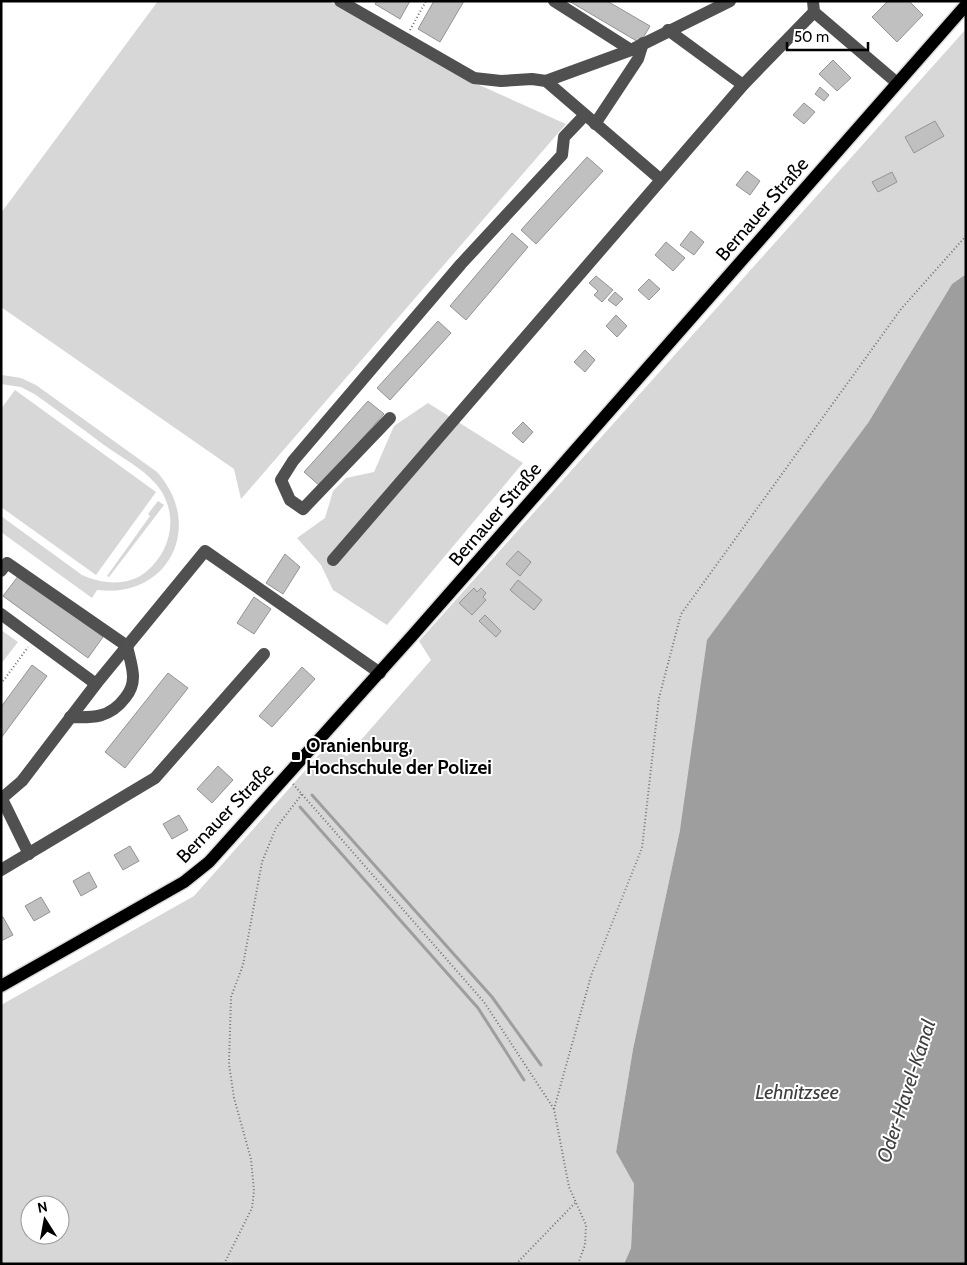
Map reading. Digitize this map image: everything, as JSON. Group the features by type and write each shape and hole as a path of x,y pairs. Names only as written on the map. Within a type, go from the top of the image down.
{"main road":[{"name":"Bernauer Straße","path":"1,986 184,882 209,862 380,673 966,4"}],"lane":[{"path":"340,1 474,78 501,81 532,78 546,81 660,179"},
{"path":"554,1 631,50"},
{"path":"546,81 631,50 668,30 730,1"},
{"path":"333,560 660,179 814,6 896,82"},
{"path":"668,30 743,85"},
{"path":"595,124 638,59 643,43"},
{"path":"390,418 303,509 290,500 281,480 293,461 461,264 562,154 564,137 585,114"},
{"path":"29,854 2,799 22,781 96,684 204,551 380,673"},
{"path":"1,571 7,564 127,646 133,678 130,691 118,707 106,715 90,718 70,717"},
{"path":"1,614 96,684"},
{"path":"1,870 155,778 264,654"}],"path":[{"path":"405,39 426,1"},
{"path":"554,1110 591,976 642,848 659,698 681,614 901,309 966,236"},
{"path":"1,684 34,638"},
{"path":"287,776 484,1002 554,1110 569,1187 586,1225 585,1245 578,1264"},
{"path":"224,1264 252,1208 254,1191 252,1159 234,1098 229,1064 231,998 243,965 262,862 276,828 302,794"},
{"path":"516,1264 576,1203"}],"shaded area":[{"path":"158,1 329,1 477,84 566,124 241,499 234,469 1,307 1,213"},
{"path":"966,29 966,274 952,284 868,423 680,830 633,1049 616,1152 634,1184 631,1248 624,1264 1,1264 1,1005 194,896 325,748 347,756 431,660 419,641"},
{"path":"2,375 21,378 36,385 157,472 171,493 178,514 178,535 172,554 160,571 144,583 122,590 97,590 92,598 1,532 1,516 82,575 106,582 124,582 140,576 156,562 163,552 170,529 168,506 163,495 156,484 144,473 36,395 21,387 1,384"},
{"path":"15,390 156,492 96,575 1,507 1,409"},
{"path":"428,403 523,463 387,625 333,590 321,565 297,538 325,518 333,491 346,478 374,472 394,426"},
{"path":"158,501 164,505 109,577 107,576 150,516 148,514"},
{"path":"1,630 18,642 1,664"}],"water":[{"name":"Lehnitzsee","path":"966,274 966,1264 624,1264 631,1248 634,1184 616,1152 633,1049 680,830 707,640 868,423 952,284"}],"building":[{"path":"377,1 410,1 400,19 375,4"},
{"path":"434,1 464,1 440,42 418,29"},
{"path":"569,1 607,1 650,26 640,43"},
{"path":"888,1 909,1 923,15 897,42 872,17"},
{"path":"833,60 851,78 837,91 819,74"},
{"path":"820,87 829,95 824,101 815,94"},
{"path":"804,103 815,112 804,124 793,115"},
{"path":"935,121 944,136 914,153 905,137"},
{"path":"587,157 603,171 536,244 521,230"},
{"path":"747,171 760,181 750,195 736,185"},
{"path":"892,172 897,182 878,192 872,182"},
{"path":"691,231 704,242 694,255 680,245"},
{"path":"512,233 528,247 466,320 450,306"},
{"path":"666,242 685,258 673,271 655,255"},
{"path":"596,276 613,290 602,302 594,295 598,291 589,283"},
{"path":"649,279 660,289 649,300 638,290"},
{"path":"615,292 623,299 616,306 608,300"},
{"path":"616,315 627,326 617,337 606,326"},
{"path":"438,321 451,333 390,400 377,388"},
{"path":"585,350 595,360 585,372 574,362"},
{"path":"368,401 384,414 320,486 304,472"},
{"path":"523,422 533,432 523,443 512,433"},
{"path":"518,551 531,562 520,576 506,564"},
{"path":"285,554 300,567 283,594 266,583"},
{"path":"19,575 103,637 88,658 3,596"},
{"path":"518,580 542,600 534,610 510,590"},
{"path":"474,588 477,592 481,588 486,593 483,597 486,600 472,615 459,603"},
{"path":"254,597 271,609 254,634 237,623"},
{"path":"485,615 501,631 496,637 479,621"},
{"path":"32,665 47,676 1,738 1,707"},
{"path":"302,667 315,679 272,727 259,716"},
{"path":"168,673 188,688 125,768 105,752"},
{"path":"218,766 233,780 212,803 197,789"},
{"path":"179,815 188,830 172,839 163,824"},
{"path":"130,846 139,861 123,870 114,855"},
{"path":"89,872 97,887 81,896 73,881"},
{"path":"41,897 50,912 34,921 25,906"},
{"path":"1,917 3,917 13,935 1,941"}],"waterway":[{"path":"312,795 492,997 541,1065"},
{"path":"300,807 478,1008 524,1080"}],"place":[{"name":"Oranienburg, Hochschule der Polizei","path":"296,756"}],"water label":[{"name":"Oder-Havel-Kanal","path":"906,1091"}]}
